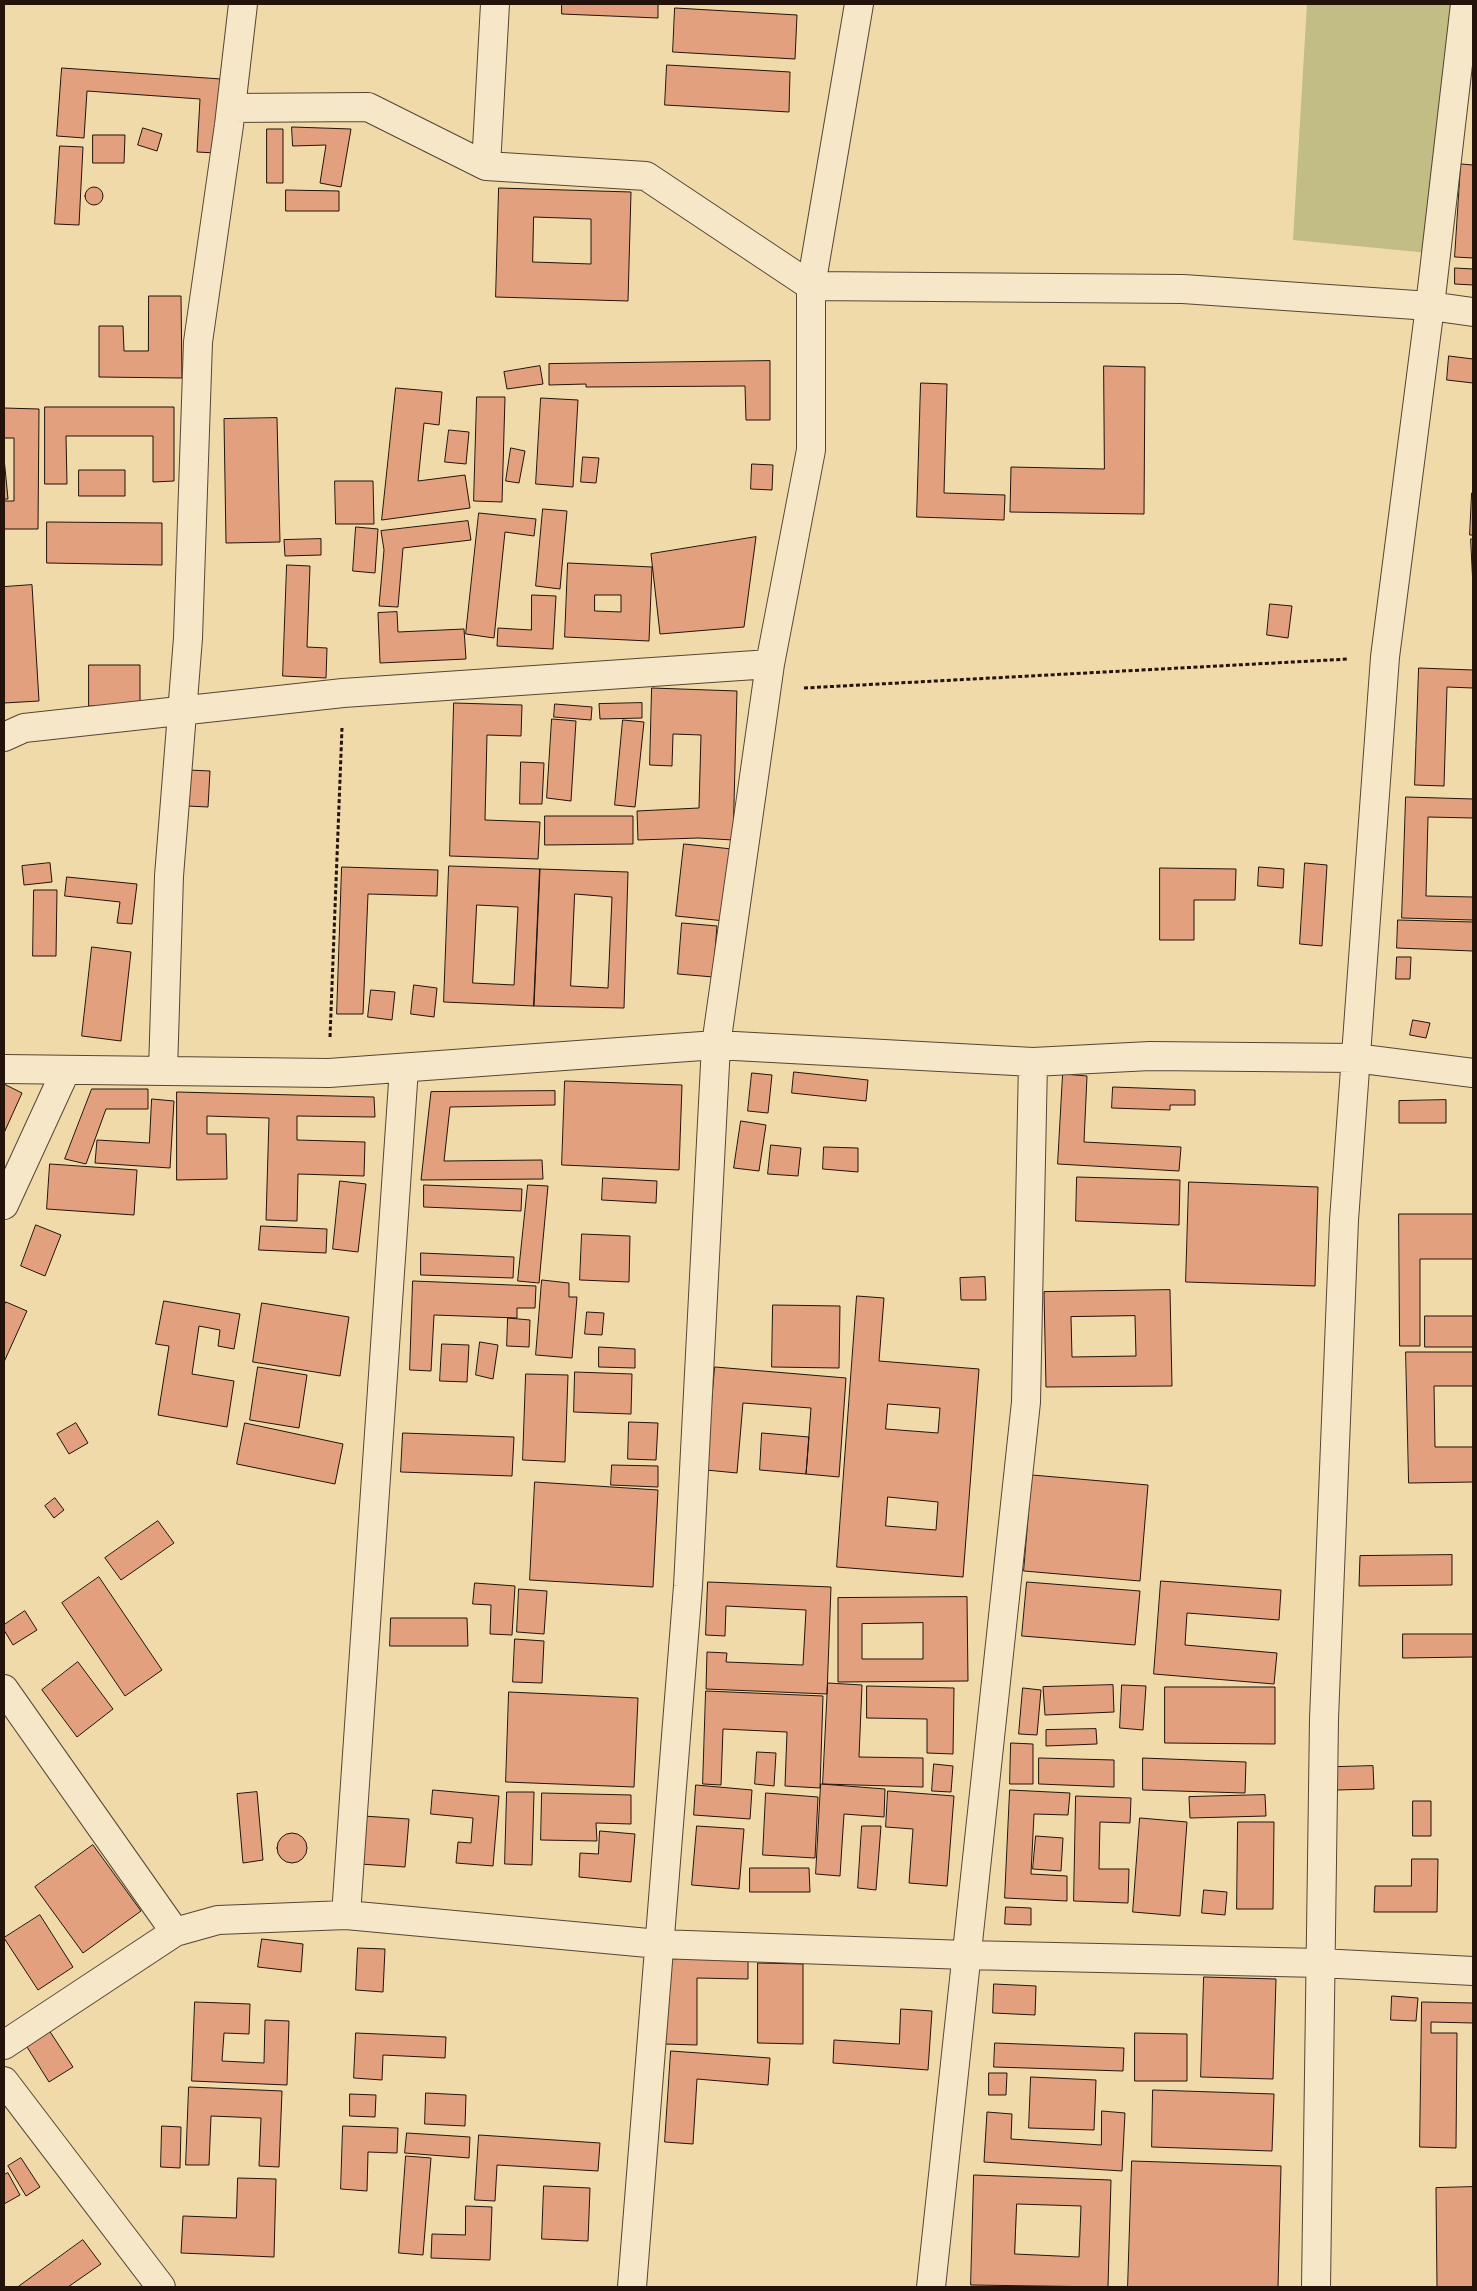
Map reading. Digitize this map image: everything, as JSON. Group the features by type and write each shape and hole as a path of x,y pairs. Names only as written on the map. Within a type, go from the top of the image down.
{"street":[{"path":"162,1072 169,876 188,638 198,342 231,108 243,4"},
{"path":"486,166 494,4"},
{"path":"632,2287 688,1586 716,1045 768,677 811,450 811,286 859,4"},
{"path":"1316,2287 1324,1700 1344,1220 1385,657 1430,306 1465,4"},
{"path":"231,108 368,107 486,166 646,176 811,286 1183,289 1430,306 1473,312"},
{"path":"4,737 24,728 343,693 768,677"},
{"path":"4,1069 329,1074 716,1045 1033,1062 1150,1056 1355,1058 1473,1073"},
{"path":"931,2287 1026,1402 1033,1062"},
{"path":"346,1915 404,1068"},
{"path":"4,1205 66,1070"},
{"path":"4,1689 175,1932"},
{"path":"4,2044 175,1932 218,1920 346,1915 659,1944 966,1956 1320,1963 1473,1971"},
{"path":"4,2081 161,2287"}],"path":[{"path":"768,677 1385,657"},
{"path":"329,1074 343,693"}],"shaded area":[{"path":"1307,4 1458,4 1440,254 1293,240"}],"building":[{"path":"562,4 658,4 658,18 562,14"},
{"path":"675,8 797,15 795,59 673,52"},
{"path":"667,65 790,72 789,112 665,105"},
{"path":"62,68 221,79 216,153 197,152 200,99 87,91 84,138 57,136"},
{"path":"292,127 351,129 341,187 320,183 326,145 293,146"},
{"path":"143,128 162,134 157,151 138,145"},
{"path":"267,129 283,129 283,183 267,183"},
{"path":"93,135 125,135 124,163 93,163"},
{"path":"60,146 83,147 79,225 55,224"},
{"path":"1461,164 1473,165 1473,258 1455,257"},
{"path":"94,187 100,190 103,196 100,202 94,205 88,202 85,196 88,190"},
{"path":"499,188 631,192 628,301 496,297","holes":["534,217 591,219 591,264 533,262"]},
{"path":"286,190 339,191 339,211 286,211"},
{"path":"1455,268 1473,269 1473,285 1455,284"},
{"path":"149,296 181,296 182,378 99,377 99,326 123,326 124,351 148,351"},
{"path":"1449,356 1473,359 1473,383 1447,380"},
{"path":"770,361 770,420 746,420 745,386 586,387 586,384 549,385 549,364"},
{"path":"540,366 543,384 507,389 504,372"},
{"path":"1104,366 1145,367 1144,514 1010,512 1011,467 1104,469"},
{"path":"921,383 947,384 944,493 1005,495 1004,520 917,517"},
{"path":"396,388 442,392 439,425 424,423 418,481 465,475 470,508 382,520"},
{"path":"477,397 505,397 502,502 474,501"},
{"path":"541,398 578,400 573,487 536,484"},
{"path":"45,407 174,407 174,481 153,482 153,436 66,436 67,484 45,484"},
{"path":"4,408 39,409 38,529 4,529 4,501 14,501 14,438 4,438"},
{"path":"277,418 280,542 226,543 224,419"},
{"path":"449,430 469,432 466,464 445,462"},
{"path":"511,448 525,451 519,483 506,481"},
{"path":"583,457 599,458 596,483 581,482"},
{"path":"4,458 8,499 4,499"},
{"path":"752,464 773,465 772,490 751,489"},
{"path":"79,470 125,470 125,496 79,496"},
{"path":"335,481 373,481 374,524 336,524"},
{"path":"1472,493 1473,535 1470,535"},
{"path":"543,509 567,511 560,589 536,586"},
{"path":"479,513 536,519 534,536 505,532 494,638 466,634"},
{"path":"468,521 471,540 403,548 398,607 379,606 384,550 381,531"},
{"path":"47,522 162,523 162,565 47,563"},
{"path":"356,527 378,529 375,573 353,571"},
{"path":"756,537 744,627 660,634 651,554"},
{"path":"321,539 321,555 285,556 284,540"},
{"path":"1471,539 1473,539 1473,586"},
{"path":"568,563 652,567 649,641 565,637","holes":["595,595 621,595 621,612 595,611"]},
{"path":"287,565 310,566 307,647 327,648 326,678 283,676"},
{"path":"32,585 39,701 4,703 4,587"},
{"path":"532,595 556,596 553,649 497,646 498,628 531,630"},
{"path":"1270,604 1292,606 1288,638 1267,635"},
{"path":"397,612 398,632 464,629 466,659 380,663 378,613"},
{"path":"89,665 140,665 140,707 89,706"},
{"path":"1419,668 1473,670 1473,688 1447,687 1444,786 1415,785"},
{"path":"652,688 737,691 733,840 698,838 638,840 637,811 699,808 701,735 673,734 672,766 650,765"},
{"path":"454,703 522,705 521,736 487,735 485,820 540,822 538,859 450,856"},
{"path":"642,703 642,718 600,719 599,704"},
{"path":"555,704 592,707 591,720 554,717"},
{"path":"552,719 576,721 571,801 547,798"},
{"path":"623,720 644,722 635,807 615,805"},
{"path":"521,762 544,763 542,804 520,804"},
{"path":"188,770 210,771 208,807 187,806"},
{"path":"1406,797 1473,799 1473,818 1428,817 1426,896 1473,897 1473,920 1402,918"},
{"path":"545,816 633,816 633,844 545,845"},
{"path":"684,844 732,849 725,921 676,916"},
{"path":"50,863 52,882 24,885 22,866"},
{"path":"1305,863 1327,865 1322,946 1300,944"},
{"path":"449,866 540,869 534,1006 444,1002","holes":["477,905 518,907 514,985 473,983"]},
{"path":"342,867 438,870 437,896 368,894 363,1014 337,1014"},
{"path":"1259,867 1284,869 1283,888 1258,886"},
{"path":"1160,868 1236,869 1235,900 1194,900 1194,940 1160,940"},
{"path":"540,869 628,872 624,1008 534,1006","holes":["575,894 612,897 608,988 571,986"]},
{"path":"67,877 137,884 132,924 117,923 120,902 65,896"},
{"path":"34,890 57,890 56,956 33,956"},
{"path":"1398,920 1473,922 1473,951 1397,948"},
{"path":"682,923 717,926 713,977 678,974"},
{"path":"92,947 131,952 121,1041 82,1036"},
{"path":"1397,957 1411,957 1410,979 1396,979"},
{"path":"414,985 437,988 434,1017 411,1014"},
{"path":"371,990 395,992 392,1020 368,1017"},
{"path":"1413,1020 1430,1023 1426,1038 1410,1035"},
{"path":"794,1072 868,1080 866,1101 792,1093"},
{"path":"752,1073 772,1075 768,1113 748,1111"},
{"path":"1063,1074 1087,1076 1084,1142 1181,1147 1179,1171 1058,1164"},
{"path":"565,1081 682,1085 679,1170 562,1165"},
{"path":"4,1084 22,1093 4,1133"},
{"path":"1113,1087 1195,1090 1195,1105 1170,1105 1170,1110 1112,1108"},
{"path":"92,1089 148,1089 148,1109 106,1109 86,1164 65,1159"},
{"path":"555,1091 555,1105 450,1107 444,1161 542,1160 543,1179 421,1180 431,1092"},
{"path":"177,1092 374,1097 375,1117 297,1116 297,1140 365,1142 364,1176 298,1174 297,1221 266,1220 269,1118 207,1116 207,1134 226,1134 227,1179 177,1180"},
{"path":"152,1099 174,1101 170,1168 95,1163 97,1140 149,1143"},
{"path":"1446,1100 1446,1123 1399,1123 1399,1101"},
{"path":"741,1121 766,1125 759,1171 734,1168"},
{"path":"771,1145 801,1148 798,1176 768,1174"},
{"path":"824,1147 858,1148 858,1172 823,1169"},
{"path":"50,1164 137,1170 134,1215 47,1209"},
{"path":"1077,1177 1180,1180 1179,1225 1076,1221"},
{"path":"603,1178 657,1181 656,1203 602,1200"},
{"path":"340,1181 366,1184 358,1252 333,1249"},
{"path":"1189,1182 1318,1187 1315,1286 1186,1282"},
{"path":"424,1185 522,1189 521,1211 424,1207"},
{"path":"528,1185 548,1186 539,1283 518,1281"},
{"path":"1399,1214 1473,1214 1473,1259 1420,1259 1420,1346 1400,1346"},
{"path":"36,1225 61,1235 45,1276 21,1266"},
{"path":"261,1226 327,1229 326,1253 259,1250"},
{"path":"582,1234 630,1236 629,1282 580,1280"},
{"path":"421,1253 514,1257 513,1278 421,1275"},
{"path":"985,1277 986,1300 961,1300 960,1278"},
{"path":"542,1280 569,1283 569,1297 577,1297 572,1358 536,1355"},
{"path":"413,1281 536,1286 535,1308 517,1308 517,1318 434,1315 431,1371 410,1370"},
{"path":"1170,1290 1172,1386 1046,1387 1044,1292","holes":["1135,1316 1136,1356 1072,1357 1071,1317"]},
{"path":"857,1296 884,1298 879,1361 979,1369 963,1577 837,1567","holes":["888,1404 940,1408 938,1433 886,1429","888,1497 938,1502 936,1530 886,1526"]},
{"path":"164,1301 240,1314 234,1349 218,1346 220,1330 199,1326 192,1374 234,1381 227,1427 158,1415 169,1346 156,1344"},
{"path":"6,1302 27,1311 4,1362 4,1306"},
{"path":"262,1303 349,1317 340,1376 253,1362"},
{"path":"773,1305 840,1306 839,1368 772,1367"},
{"path":"587,1312 604,1313 602,1335 585,1334"},
{"path":"1425,1316 1473,1316 1473,1347 1425,1347"},
{"path":"508,1318 530,1320 529,1347 507,1346"},
{"path":"480,1342 498,1345 493,1379 476,1375"},
{"path":"442,1344 469,1345 467,1382 440,1381"},
{"path":"599,1347 635,1349 635,1368 599,1367"},
{"path":"1406,1352 1473,1352 1473,1386 1434,1386 1435,1447 1473,1447 1473,1482 1409,1483"},
{"path":"258,1367 307,1375 299,1428 250,1420"},
{"path":"715,1367 846,1378 839,1477 806,1474 811,1408 743,1403 737,1473 706,1470"},
{"path":"575,1372 632,1374 631,1414 574,1412"},
{"path":"526,1374 568,1375 565,1462 523,1460"},
{"path":"629,1422 658,1423 656,1460 628,1459"},
{"path":"76,1423 88,1443 69,1454 57,1434"},
{"path":"245,1423 343,1444 335,1484 237,1464"},
{"path":"403,1433 514,1437 512,1476 401,1472"},
{"path":"762,1433 809,1437 806,1474 760,1470"},
{"path":"612,1465 658,1466 658,1487 611,1485"},
{"path":"1032,1475 1148,1485 1140,1581 1024,1571"},
{"path":"535,1482 658,1490 653,1587 530,1580"},
{"path":"55,1498 64,1510 54,1518 45,1506"},
{"path":"158,1521 174,1543 121,1580 105,1558"},
{"path":"1452,1555 1452,1585 1359,1586 1360,1556"},
{"path":"99,1577 162,1670 125,1696 62,1603"},
{"path":"1161,1581 1281,1590 1279,1620 1187,1613 1185,1645 1277,1653 1274,1684 1154,1674"},
{"path":"708,1582 831,1587 827,1694 706,1689 707,1652 727,1653 726,1662 803,1665 806,1610 726,1606 725,1636 706,1635"},
{"path":"1027,1582 1140,1591 1135,1645 1022,1636"},
{"path":"475,1583 515,1586 512,1635 490,1634 491,1605 473,1604"},
{"path":"519,1589 547,1591 544,1634 517,1632"},
{"path":"967,1597 968,1681 838,1682 838,1598","holes":["923,1623 923,1659 862,1659 862,1624"]},
{"path":"25,1611 37,1630 13,1645 4,1630 4,1625"},
{"path":"391,1618 467,1618 468,1646 390,1646"},
{"path":"1403,1634 1473,1634 1473,1657 1403,1658"},
{"path":"515,1639 544,1641 542,1683 513,1682"},
{"path":"78,1662 113,1709 77,1737 42,1690"},
{"path":"828,1683 862,1685 859,1757 923,1758 923,1787 823,1784"},
{"path":"1113,1685 1114,1712 1045,1715 1043,1687"},
{"path":"1122,1685 1146,1686 1143,1730 1120,1728"},
{"path":"867,1686 954,1688 953,1754 927,1753 927,1719 867,1718"},
{"path":"1165,1687 1275,1687 1275,1744 1165,1743"},
{"path":"1023,1688 1041,1690 1037,1735 1019,1734"},
{"path":"706,1691 823,1696 820,1788 785,1786 787,1732 723,1729 721,1785 703,1784"},
{"path":"509,1692 638,1698 634,1787 506,1782"},
{"path":"1096,1729 1097,1744 1046,1746 1046,1730"},
{"path":"1011,1743 1033,1744 1033,1784 1010,1784"},
{"path":"757,1752 776,1753 774,1786 755,1784"},
{"path":"1039,1758 1114,1760 1114,1787 1039,1784"},
{"path":"1143,1758 1246,1762 1245,1793 1143,1790"},
{"path":"934,1764 953,1766 951,1792 932,1791"},
{"path":"1373,1766 1374,1789 1337,1790 1337,1767"},
{"path":"821,1784 885,1789 884,1817 844,1814 840,1876 816,1874"},
{"path":"696,1785 752,1790 750,1819 694,1815"},
{"path":"433,1790 499,1796 493,1866 456,1863 458,1842 471,1843 473,1818 431,1814"},
{"path":"1010,1790 1070,1793 1068,1815 1034,1814 1031,1874 1067,1876 1067,1901 1005,1898"},
{"path":"888,1791 954,1796 947,1886 909,1883 913,1829 886,1827"},
{"path":"257,1792 263,1860 243,1863 237,1794"},
{"path":"507,1792 534,1792 532,1865 505,1864"},
{"path":"542,1793 631,1795 631,1824 596,1823 597,1841 541,1840"},
{"path":"766,1793 818,1797 815,1858 763,1855"},
{"path":"1265,1795 1266,1816 1190,1818 1189,1797"},
{"path":"1076,1796 1131,1798 1130,1823 1100,1822 1099,1869 1129,1869 1128,1903 1074,1901"},
{"path":"1413,1801 1431,1801 1431,1836 1413,1836"},
{"path":"363,1816 409,1819 405,1867 360,1864"},
{"path":"1140,1818 1187,1822 1180,1916 1133,1912"},
{"path":"1238,1822 1274,1822 1273,1909 1237,1909"},
{"path":"697,1826 744,1829 739,1889 692,1885"},
{"path":"862,1826 881,1826 876,1890 858,1888"},
{"path":"600,1831 635,1834 631,1882 579,1877 580,1853 598,1854"},
{"path":"292,1833 303,1837 307,1848 303,1859 292,1863 281,1859 277,1848 281,1837"},
{"path":"1036,1836 1063,1838 1061,1871 1033,1869"},
{"path":"93,1845 141,1911 83,1953 35,1887"},
{"path":"1412,1859 1438,1859 1437,1912 1374,1912 1375,1886 1411,1886"},
{"path":"750,1868 809,1868 810,1892 750,1892"},
{"path":"1204,1890 1227,1892 1225,1915 1202,1913"},
{"path":"1006,1907 1031,1908 1031,1925 1005,1924"},
{"path":"40,1915 73,1967 38,1990 4,1938"},
{"path":"262,1939 303,1944 301,1972 258,1967"},
{"path":"358,1948 385,1949 383,1992 356,1990"},
{"path":"665,1950 748,1951 748,1979 697,1978 697,2045 665,2044"},
{"path":"758,1963 803,1964 803,2044 758,2043"},
{"path":"1204,1977 1276,1979 1273,2079 1201,2077"},
{"path":"994,1984 1036,1986 1035,2015 993,2013"},
{"path":"1392,1996 1418,1998 1416,2021 1391,2020"},
{"path":"195,2002 250,2004 249,2034 224,2033 222,2061 264,2063 265,2020 289,2021 287,2085 192,2081"},
{"path":"1422,2002 1473,2003 1473,2023 1431,2022 1431,2033 1457,2033 1456,2148 1420,2147"},
{"path":"901,2009 932,2011 928,2070 833,2063 834,2040 899,2044"},
{"path":"45,2024 73,2067 49,2082 22,2039"},
{"path":"356,2033 446,2037 445,2058 383,2055 382,2080 354,2078"},
{"path":"1135,2033 1187,2034 1187,2081 1135,2081"},
{"path":"995,2043 1124,2048 1123,2071 994,2067"},
{"path":"671,2051 770,2058 768,2085 697,2079 693,2144 665,2142"},
{"path":"989,2073 1007,2073 1006,2095 989,2095"},
{"path":"1031,2077 1096,2080 1094,2130 1029,2128"},
{"path":"189,2087 282,2091 279,2167 259,2166 261,2118 211,2116 209,2165 186,2165"},
{"path":"1153,2090 1274,2094 1272,2151 1152,2147"},
{"path":"426,2093 466,2095 465,2126 425,2124"},
{"path":"350,2094 376,2095 375,2117 350,2116"},
{"path":"1102,2111 1125,2113 1122,2171 984,2162 987,2112 1012,2114 1011,2139 1101,2145"},
{"path":"162,2126 181,2127 180,2168 161,2167"},
{"path":"343,2126 398,2128 397,2153 368,2152 367,2191 341,2189"},
{"path":"407,2133 470,2137 469,2158 405,2153"},
{"path":"479,2135 600,2143 598,2171 497,2165 495,2201 475,2200"},
{"path":"406,2156 431,2158 423,2255 399,2253"},
{"path":"21,2158 40,2187 26,2196 8,2166"},
{"path":"1132,2161 1281,2166 1278,2287 1128,2287"},
{"path":"8,2173 20,2195 4,2204 4,2175"},
{"path":"974,2175 1111,2180 1108,2287 971,2285","holes":["1017,2204 1081,2206 1079,2257 1015,2254"]},
{"path":"238,2178 276,2179 274,2257 181,2253 183,2216 236,2218"},
{"path":"544,2186 590,2188 588,2241 542,2239"},
{"path":"1473,2187 1473,2287 1437,2287 1436,2188"},
{"path":"466,2206 492,2207 490,2260 431,2258 432,2234 465,2235"},
{"path":"83,2240 101,2264 68,2287 18,2287"}]}
